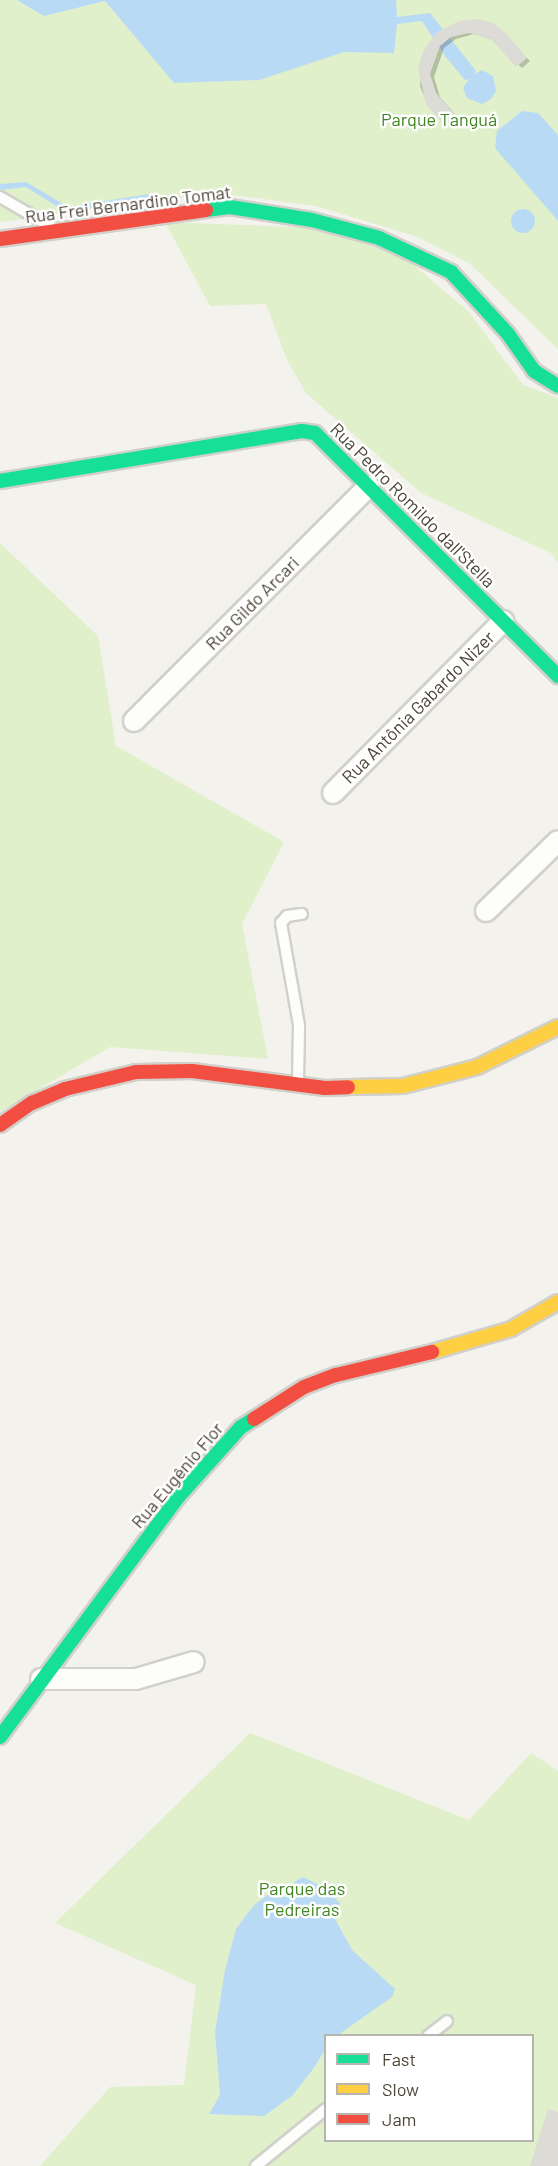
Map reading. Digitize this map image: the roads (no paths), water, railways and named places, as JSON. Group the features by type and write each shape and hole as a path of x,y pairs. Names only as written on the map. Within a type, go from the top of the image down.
{"street":[{"name":"Rua Frei Bernardino Tomat","path":"0,239 230,207 312,220 379,238 451,272 508,334 534,371 558,386"},
{"name":"Rua Pedro Romildo dall'Stella","path":"0,481 308,431 321,437 558,676"},
{"name":"Rua Gildo Arcari","path":"134,721 369,486"},
{"name":"Rua Antônia Gabardo Nizer","path":"333,793 503,621"},
{"path":"486,911 556,846"},
{"path":"0,1125 32,1103 65,1089 136,1072 192,1071 298,1086 379,1089 428,1081 477,1067 558,1027"},
{"name":"Rua Eugênio Flor","path":"0,1737 179,1496 242,1427 304,1387 336,1375 480,1340 511,1329 558,1302"},
{"path":"41,1679 136,1679 194,1662"}],"lane":[{"path":"0,197 56,230"},
{"path":"298,1086 299,1025 280,924 287,916 302,914"},
{"path":"431,2034 447,2021"},
{"path":"256,2166 324,2111"}],"water":[{"path":"17,0 396,0 397,17 430,13 476,71 473,75 482,70 493,76 496,91 491,99 482,104 467,98 463,88 469,79 465,80 445,56 422,21 397,24 394,53 344,52 259,80 174,83 105,1 44,16"},
{"path":"522,111 538,113 558,135 558,221 495,148 497,131"},
{"path":"26,182 68,207 149,194 150,199 66,212 26,187 0,190 0,184"},
{"path":"523,209 532,212 535,221 532,230 523,233 514,230 511,221 514,212"},
{"path":"303,1877 323,1887 340,1903 335,1919 352,1950 395,1989 392,1997 339,2034 324,2034 324,2052 313,2069 292,2096 264,2116 209,2114 220,2095 215,2033 225,1970 236,1929 254,1905 273,1891 284,1897 297,1893 293,1883"}],"park label":[{"name":"Parque Tanguá","path":"439,119"},
{"name":"Parque das Pedreiras","path":"302,1899"}]}
